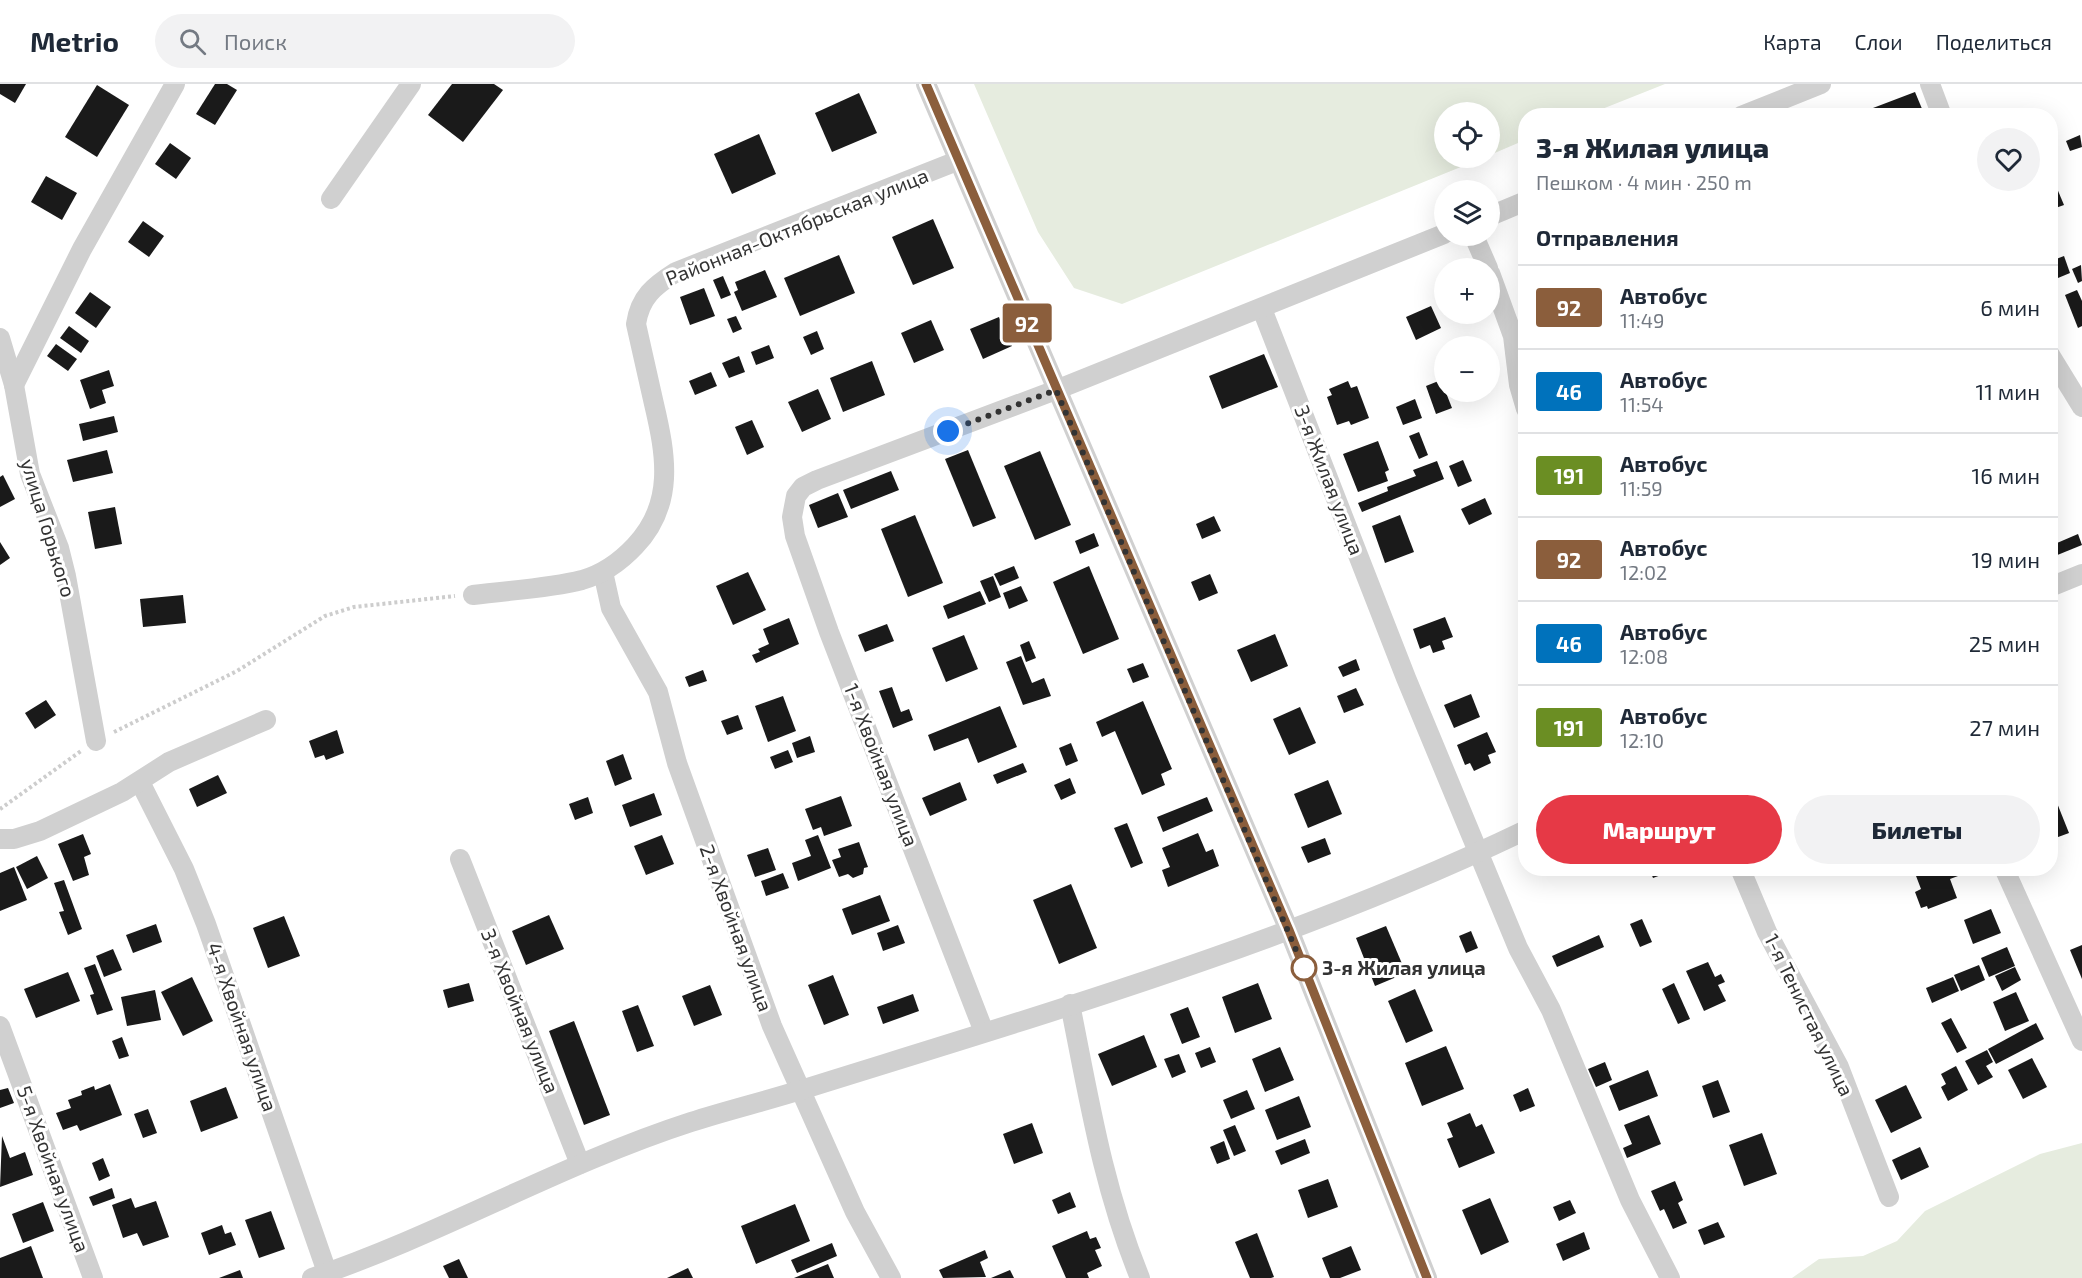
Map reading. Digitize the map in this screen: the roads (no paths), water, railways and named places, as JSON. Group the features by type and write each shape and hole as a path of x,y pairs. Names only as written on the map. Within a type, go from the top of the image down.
{"street":[{"path":"14,385 82,249 175,84"},
{"path":"332,199 411,84"},
{"path":"926,84 957,161 1289,930 1427,1278"},
{"path":"1761,108 1821,84"},
{"path":"1930,84 1939,108"},
{"name":"Районная-Октябрьская улица","path":"473,595 564,584 603,572 619,561 646,535 659,508 665,488 665,456 636,324 639,307 645,296 676,272 957,161"},
{"path":"1500,212 1518,204"},
{"path":"1056,390 1434,238"},
{"path":"1500,300 1513,336 1518,377"},
{"name":"3-я Жилая улица","path":"1262,309 1406,678 1518,948 1551,1010 1630,1200 1670,1278"},
{"name":"улица Горького","path":"0,338 14,385 30,474 59,548 66,576 96,741"},
{"path":"2058,368 2082,407"},
{"name":"1-я Хвойная улица","path":"984,1032 829,632 798,547 792,517 796,496 803,488 817,480 1056,390"},
{"name":"2-я Хвойная улица","path":"603,572 611,608 658,692 676,764 734,926 799,1090 855,1212 891,1278"},
{"path":"2058,584 2082,574"},
{"path":"0,839 14,839 40,831 140,782 169,762 266,720"},
{"name":"4-я Хвойная улица","path":"140,782 184,869 206,924 323,1276"},
{"path":"323,1276 427,1234 580,1164 689,1123 984,1032 1289,930 1374,898 1518,834"},
{"name":"3-я Хвойная улица","path":"460,859 580,1164"},
{"name":"1-я Тенистая улица","path":"1743,876 1767,932 1839,1067 1889,1197"},
{"path":"2008,876 2082,1041"},
{"path":"1071,1004 1097,1143 1119,1226 1140,1278"},
{"name":"5-я Хвойная улица","path":"0,1026 93,1278"}],"place":[{"name":"3-я Жилая улица","path":"1304,968"}]}
